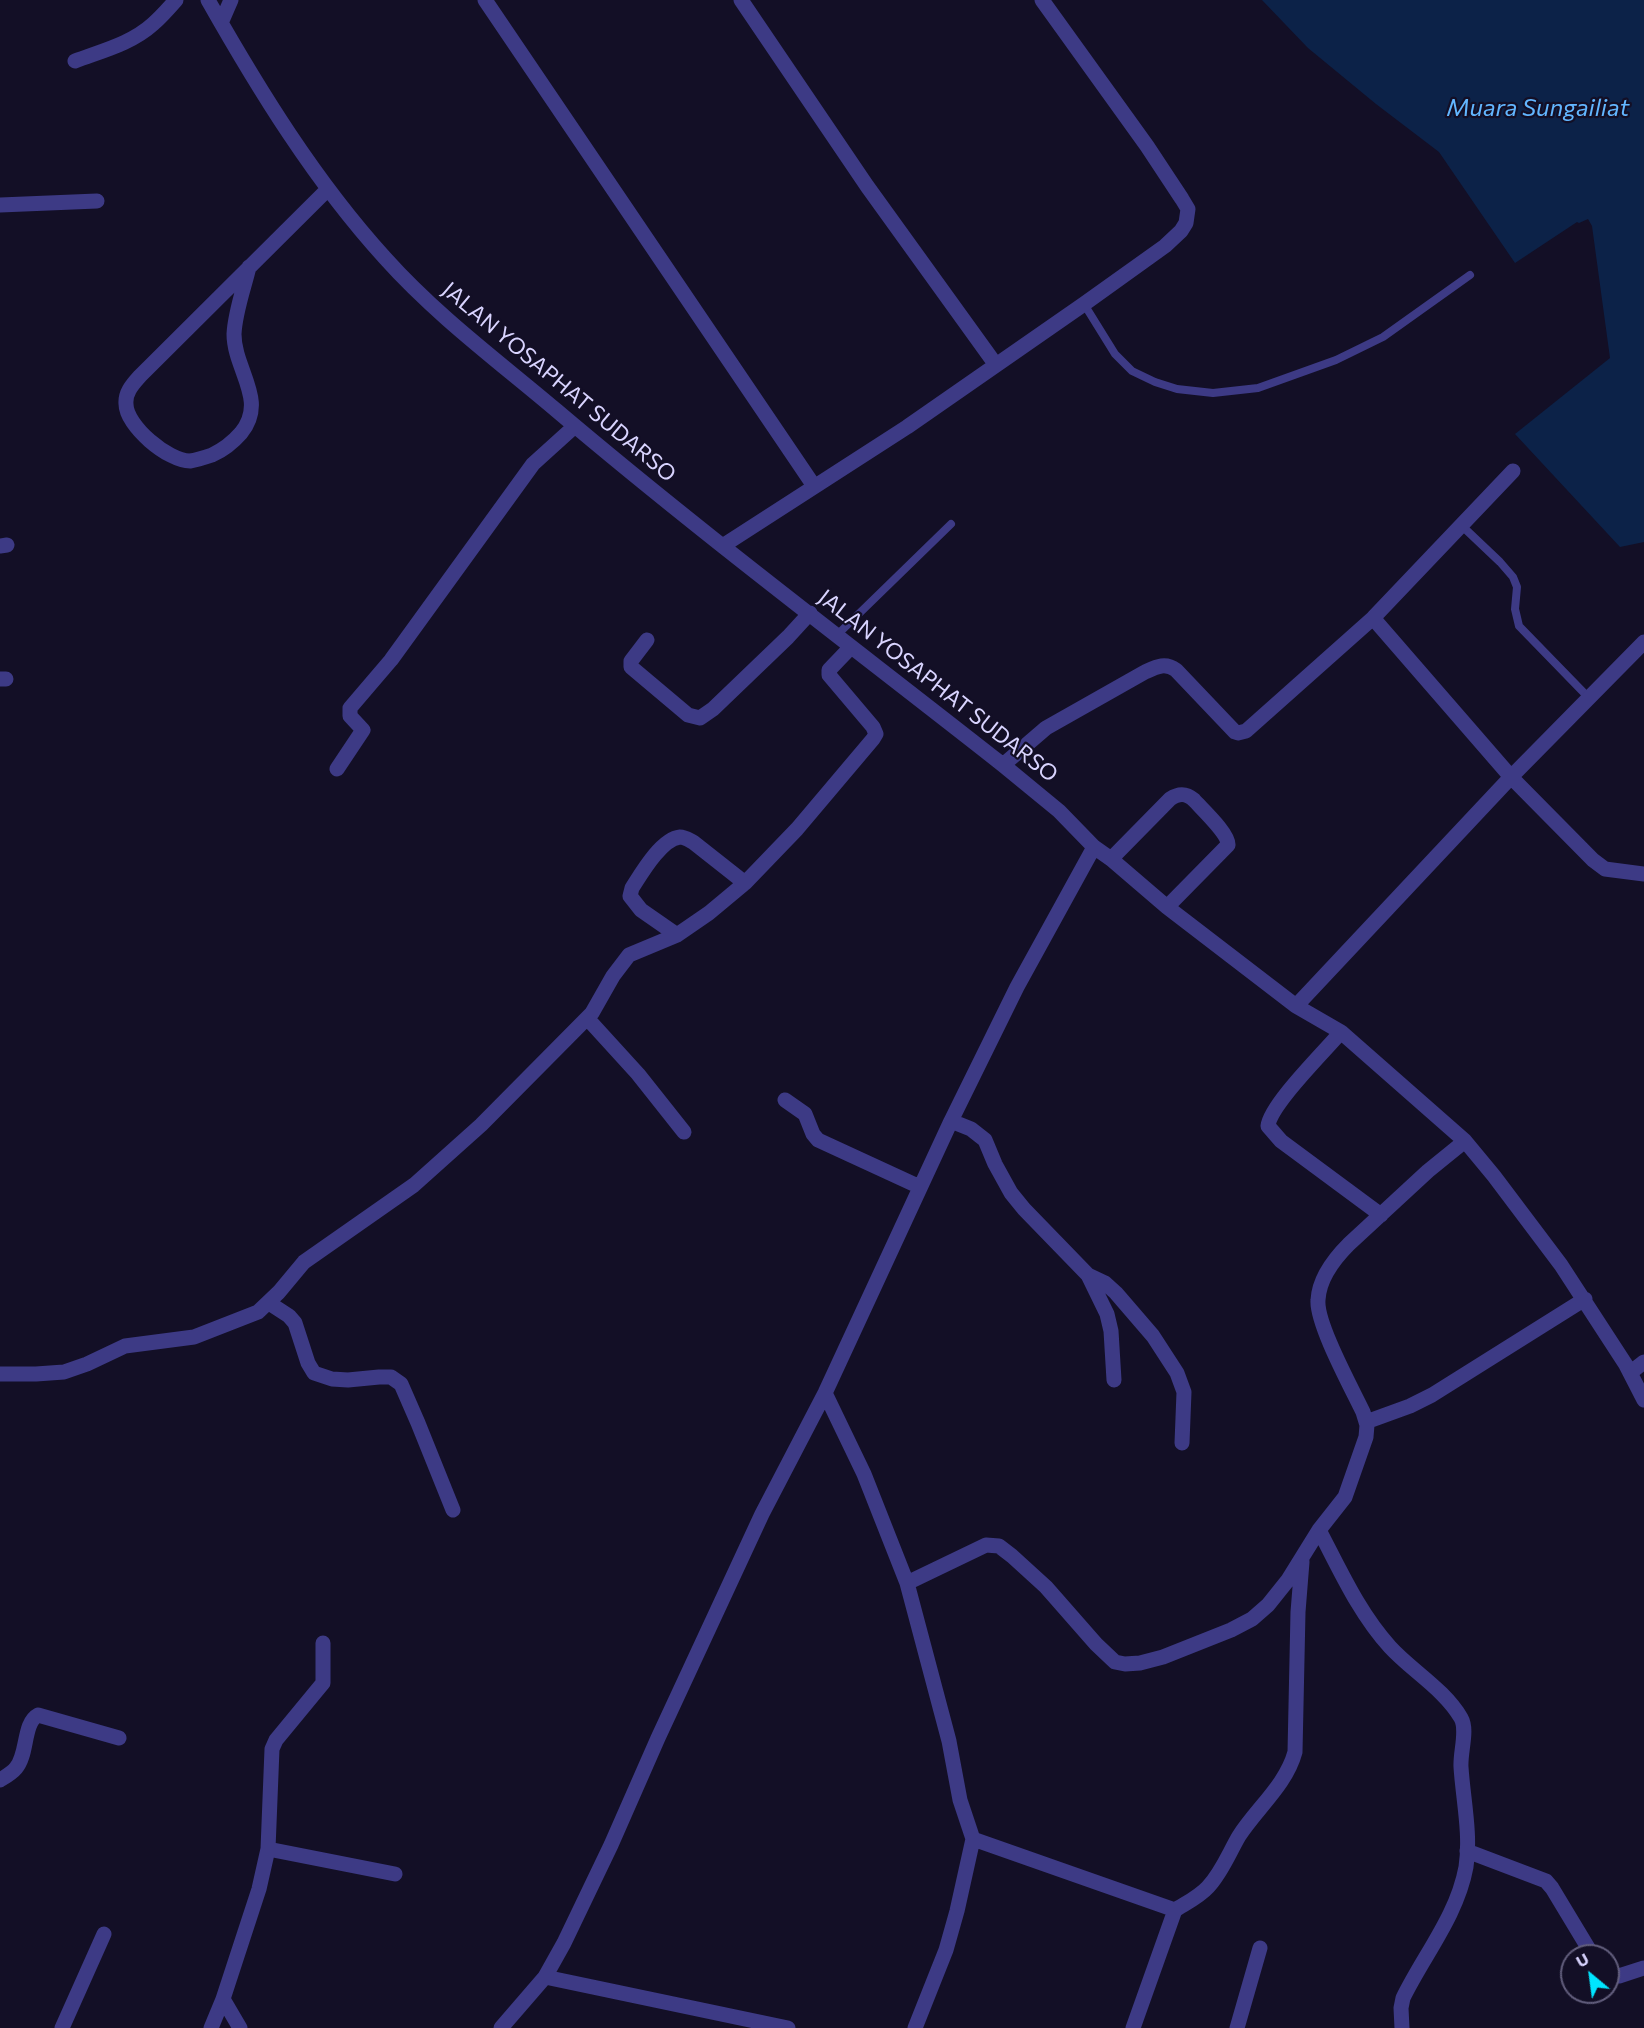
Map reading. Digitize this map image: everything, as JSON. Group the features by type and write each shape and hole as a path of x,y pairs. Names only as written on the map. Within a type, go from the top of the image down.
{"street":[{"path":"75,61 123,44 152,26 176,0"},
{"name":"JALAN YOSAPHAT SUDARSO","path":"208,0 268,100 328,189 385,259 428,300 651,490 724,545 805,619 837,635 1003,765 1059,811 1094,847 1167,907 1296,1006 1341,1032 1465,1141 1494,1176 1585,1299 1644,1400"},
{"path":"221,23 231,0"},
{"path":"485,0 814,486"},
{"path":"741,0 867,186 996,364"},
{"path":"724,545 907,427 1084,304 1165,246 1181,231 1188,218 1188,211 1147,146 1042,0"},
{"path":"249,267 234,333 241,368 253,402 250,416 238,436 214,454 190,461 177,458 161,449 136,427 126,408 128,391 140,376 249,267 328,189"},
{"path":"0,205 98,201"},
{"path":"337,769 363,730 350,716 350,708 391,660 533,464 576,426"},
{"path":"1003,765 1046,728 1145,672 1160,666 1171,666 1235,732 1238,734 1243,732 1373,618 1513,471"},
{"path":"1373,618 1511,777 1593,860 1605,869 1644,874"},
{"path":"647,640 631,661 631,667 688,715 700,718 805,619"},
{"path":"1296,1006 1511,777 1644,642"},
{"path":"0,1374 36,1374 75,1369 125,1346 161,1342 203,1333 258,1312 269,1303 304,1262 414,1185 481,1125 587,1018 629,955 677,935 745,884 797,829 875,736 873,727 829,675 831,667 851,647"},
{"path":"1111,859 1170,799 1179,794 1189,796 1194,800 1226,834 1229,842 1167,907"},
{"path":"677,935 641,910 630,896 632,888 665,844 676,838 685,838 693,842 745,884"},
{"path":"501,2028 545,1977 564,1943 762,1515 825,1393 951,1121 1017,987 1094,847"},
{"path":"587,1018 638,1074 684,1132"},
{"path":"1341,1032 1277,1106 1268,1126 1281,1141 1381,1215"},
{"path":"785,1100 805,1114 818,1140 920,1187"},
{"path":"951,1121 971,1129 985,1140 1011,1193 1088,1275 1107,1314 1111,1331 1114,1380"},
{"path":"907,1583 986,1545 999,1546 1046,1587 1106,1654 1115,1662 1125,1664 1163,1657 1231,1630 1252,1619 1268,1605 1288,1580 1319,1530 1345,1497 1364,1448 1366,1422 1322,1324 1318,1298 1321,1285 1338,1255 1428,1171 1465,1141"},
{"path":"1088,1275 1105,1282 1116,1293 1153,1336 1177,1373 1184,1392 1182,1443"},
{"path":"1366,1422 1410,1406 1432,1395 1585,1299"},
{"path":"269,1303 295,1323 308,1363 314,1373 332,1379 394,1378 401,1384 453,1510"},
{"path":"1630,1373 1644,1362"},
{"path":"825,1393 864,1474 907,1583 949,1741 960,1800 973,1839 946,1950 915,2028"},
{"path":"1319,1530 1357,1602 1376,1630 1391,1648 1449,1701 1464,1724 1461,1753 1466,1819 1466,1867 1453,1908 1403,1998 1402,2028"},
{"path":"1132,2028 1174,1911 1206,1889 1213,1881 1240,1835 1267,1801 1292,1762 1295,1752 1298,1612 1302,1557"},
{"path":"211,2028 223,1999 259,1889 268,1849 272,1749 276,1740 323,1683 323,1642"},
{"path":"0,1780 16,1768 30,1722 38,1715 119,1738"},
{"path":"973,1839 1174,1911"},
{"path":"268,1849 395,1874"},
{"path":"1467,1851 1546,1881 1586,1944"},
{"path":"62,2028 104,1934"},
{"path":"1238,2028 1260,1948"},
{"path":"1620,1976 1644,1968"},
{"path":"545,1977 788,2028"},
{"path":"223,1999 240,2028"}],"lane":[{"path":"1084,304 1115,354 1132,371 1177,389 1213,393 1258,388 1336,360 1383,337 1470,275"},
{"path":"837,635 951,524"},
{"path":"1461,525 1513,577 1517,587 1515,609 1519,626 1588,698"}],"water":[{"name":"Muara Sungailiat","path":"1262,0 1644,0 1644,542 1620,547 1515,434 1610,358 1592,226 1588,219 1577,222 1515,263 1439,152 1308,48"}]}
